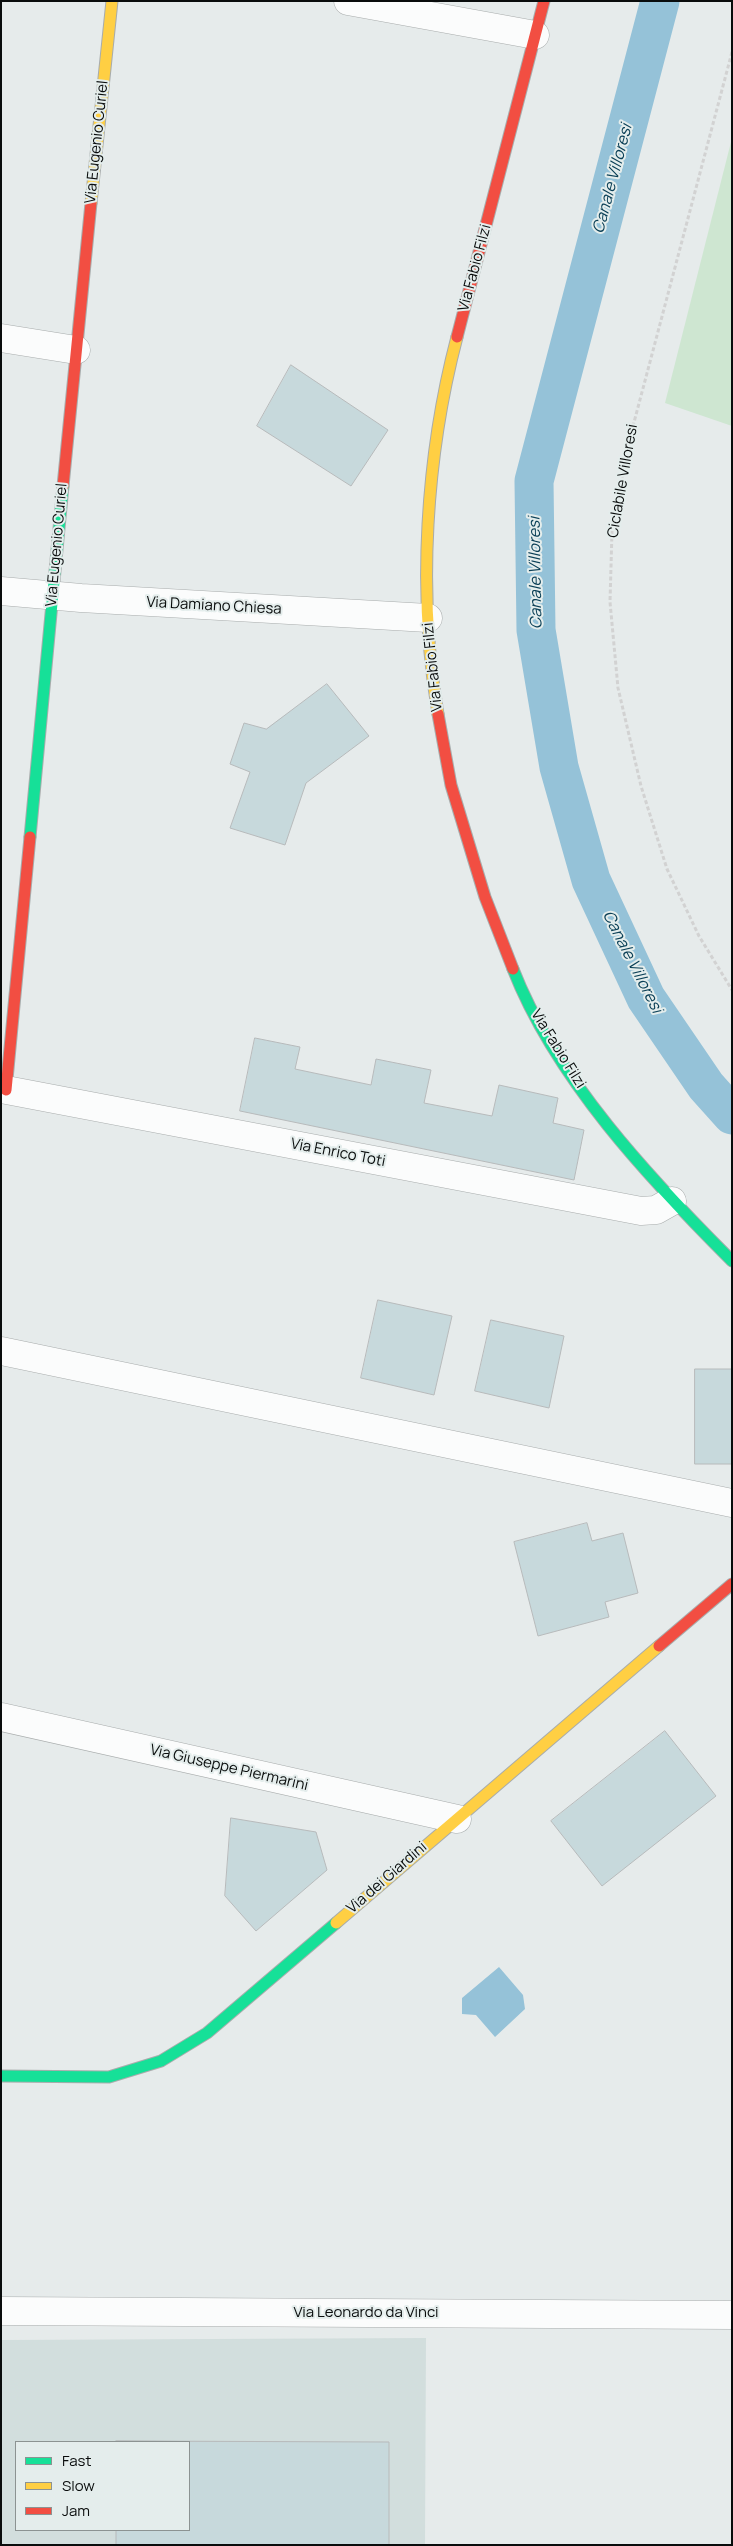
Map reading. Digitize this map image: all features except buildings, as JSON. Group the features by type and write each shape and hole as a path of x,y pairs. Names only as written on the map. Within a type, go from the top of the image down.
{"street":[{"name":"Via Eugenio Curiel","path":"4,1089 112,1"},
{"path":"348,1 535,35"},
{"name":"Via Fabio Filzi","path":"544,1 452,354 434,446 427,546 428,618 437,711 450,785 485,897 520,987 563,1064 615,1133 672,1201 732,1261"},
{"path":"1,338 76,350"},
{"name":"Via Damiano Chiesa","path":"1,591 52,596 428,618"},
{"name":"Via Enrico Toti","path":"4,1089 641,1211 656,1210 672,1201"},
{"path":"1,1351 732,1502"},
{"name":"Via dei Giardini","path":"1,2076 109,2077 161,2061 207,2033 732,1584"},
{"name":"Via Giuseppe Piermarini","path":"1,1717 457,1819"},
{"name":"Via Leonardo da Vinci","path":"1,2311 732,2314"}],"path":[{"name":"Ciclabile Villoresi","path":"732,52 628,445 612,531 610,602 618,688 644,796 667,869 699,936 732,990"}],"shaded area":[{"path":"426,2338 425,2545 1,2545 1,2340"}],"green space":[{"path":"732,138 732,426 665,403"}],"water":[{"path":"499,1967 523,1995 525,2009 495,2037 476,2015 462,2014 462,1998"}],"waterway":[{"name":"Canale Villoresi","path":"660,1 534,481 536,630 559,767 591,880 646,998 706,1086 732,1115"}],"traffic: fast":[{"path":"30,837 63,486"},
{"path":"513,969 531,1010 554,1050 608,1126 669,1196 732,1261"},
{"path":"1,2076 109,2077 161,2061 207,2033 336,1923"}],"traffic: slow":[{"path":"91,203 112,1"},
{"path":"438,714 428,621 428,524 438,429 446,382 457,337"},
{"path":"336,1923 659,1646"}],"traffic: jam":[{"path":"457,337 544,1"},
{"path":"63,486 91,203"},
{"path":"438,714 451,785 485,897 513,969"},
{"path":"6,1090 30,837"},
{"path":"659,1646 732,1584"}]}
